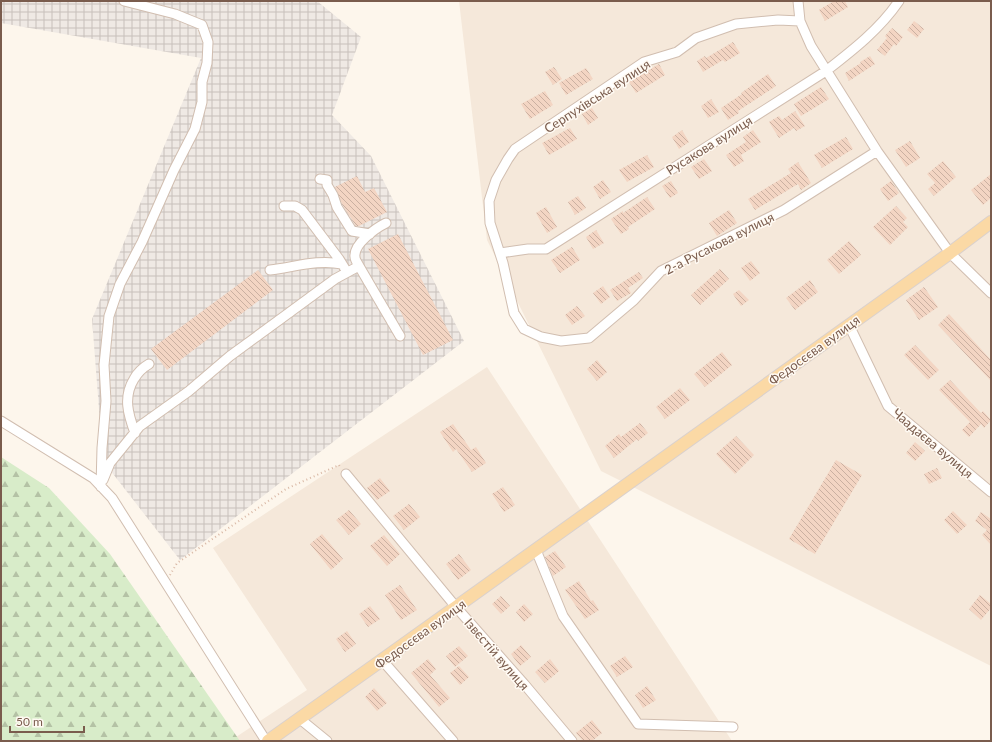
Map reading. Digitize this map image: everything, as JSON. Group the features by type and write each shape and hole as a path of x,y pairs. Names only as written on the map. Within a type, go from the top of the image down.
{"main road":[{"name":"Федосєєва вулиця","path":"267,741 536,550 991,222"}],"street":[{"path":"101,486 102,448 106,401 104,364 109,316 120,284 142,242 174,170 195,129 202,102 202,82 208,42 202,25 175,14 124,1"},
{"path":"798,1 800,21 811,46 877,151 950,253 991,293"},
{"name":"Русакова вулиця","path":"500,253 528,249 546,249 826,71 852,50 889,15 898,1"},
{"name":"Серпухівська вулиця","path":"515,149 644,62 677,52 696,38 736,24 778,20 800,21"},
{"name":"2-а Русакова вулиця","path":"515,149 496,180 488,201 490,223 503,263 514,313 524,329 541,337 561,341 589,338 634,300 662,271 784,210 877,151"},
{"path":"320,179 327,180 327,185 337,206 352,231 370,234"},
{"path":"284,206 295,206 302,210 314,224 348,272"},
{"path":"386,223 375,229 356,249 355,257 400,336"},
{"path":"270,270 329,261 342,264"},
{"path":"101,486 110,463 140,426 189,391 230,356 335,279 359,266"},
{"name":"Чаадаєва вулиця","path":"849,325 888,406 991,492"},
{"path":"135,433 127,408 129,388 142,368 149,364"},
{"path":"1,422 93,478 112,498 267,741"},
{"name":"Ізвєстій вулиця","path":"346,474 456,607 525,684 572,741"},
{"path":"536,550 563,616 638,724 733,727"},
{"path":"382,660 453,741"},
{"path":"300,719 327,741"}],"path":[{"path":"165,581 177,563 286,489 338,465 346,474"}],"shaded area":[{"path":"1,1 317,1 361,37 332,115 371,156 464,341 180,560 103,461 92,319 201,58 1,23"},
{"path":"459,1 991,1 991,666 601,471 487,240"},
{"path":"487,367 732,741 230,741 307,690 213,548"}],"green space":[{"path":"1,457 49,488 110,554 240,741 1,741"}],"building":[{"path":"834,1 845,1 848,7 825,21 819,10"},
{"path":"914,21 924,29 917,38 907,30"},
{"path":"892,28 903,37 896,46 894,44 885,56 877,50 887,38 885,36"},
{"path":"733,42 740,53 725,62 723,60 703,72 697,61 705,56 706,58"},
{"path":"870,56 875,64 849,81 845,73"},
{"path":"659,64 665,75 636,93 629,82"},
{"path":"554,67 562,79 553,85 545,72"},
{"path":"586,68 593,79 566,95 559,83"},
{"path":"768,74 776,86 738,111 739,113 728,120 721,108"},
{"path":"821,87 829,99 801,116 794,104"},
{"path":"545,91 553,105 530,119 521,104"},
{"path":"711,99 719,112 708,118 701,106"},
{"path":"592,108 598,118 588,125 582,114"},
{"path":"795,111 805,126 796,131 794,128 779,138 769,122 779,116 782,120"},
{"path":"570,128 577,139 549,155 542,143"},
{"path":"682,130 689,142 679,149 672,137"},
{"path":"753,130 761,142 741,155 744,161 734,167 726,155 746,142 743,137"},
{"path":"846,137 853,149 822,168 814,155"},
{"path":"910,141 920,158 906,167 895,150"},
{"path":"647,155 654,167 627,182 619,170"},
{"path":"704,159 712,171 699,179 691,167"},
{"path":"943,161 956,177 934,196 928,189 935,183 927,174"},
{"path":"798,162 811,183 801,190 798,184 755,210 748,199 791,173 788,169"},
{"path":"991,174 991,198 983,205 971,190"},
{"path":"357,176 365,192 374,188 387,212 359,226 356,226 342,204 335,187"},
{"path":"603,180 611,192 600,199 593,187"},
{"path":"671,181 678,193 670,198 662,186"},
{"path":"891,181 899,193 888,201 880,189"},
{"path":"578,196 586,208 575,215 568,202"},
{"path":"647,197 655,209 628,227 629,229 621,234 611,219"},
{"path":"896,206 907,218 903,222 908,227 890,245 873,227"},
{"path":"546,207 557,227 547,233 536,213"},
{"path":"729,210 737,223 717,236 709,223"},
{"path":"596,230 604,243 593,249 586,237"},
{"path":"398,234 453,340 423,355 368,249"},
{"path":"849,241 861,255 839,274 827,260"},
{"path":"572,247 580,260 560,273 551,260"},
{"path":"751,261 760,273 750,281 741,268"},
{"path":"720,269 729,279 700,305 691,295"},
{"path":"258,270 273,290 167,370 151,349"},
{"path":"639,272 643,278 628,288 631,293 617,301 610,290"},
{"path":"810,280 818,292 795,310 786,298"},
{"path":"603,286 610,297 601,304 593,293"},
{"path":"924,287 938,307 919,320 906,300"},
{"path":"739,290 749,300 741,306 733,294"},
{"path":"577,306 585,316 572,325 565,315"},
{"path":"949,314 991,360 991,381 938,325"},
{"path":"915,345 939,370 928,380 904,355"},
{"path":"722,352 732,365 705,387 694,374"},
{"path":"597,360 607,372 597,381 587,369"},
{"path":"950,380 981,413 983,411 991,420 984,428 981,424 969,437 962,430 970,422 939,390"},
{"path":"680,388 690,400 665,419 656,407"},
{"path":"640,423 648,433 638,441 637,439 614,458 605,446 619,434 621,437"},
{"path":"453,424 471,450 476,447 486,463 472,472 456,449 453,452 440,432"},
{"path":"736,436 754,455 735,474 716,454"},
{"path":"915,442 925,451 915,461 906,453"},
{"path":"836,460 862,475 815,554 789,539"},
{"path":"937,468 942,478 929,484 924,474"},
{"path":"380,478 390,491 377,500 367,488"},
{"path":"503,487 515,505 504,512 492,494"},
{"path":"409,504 420,517 404,530 393,516"},
{"path":"349,510 361,524 349,535 336,520"},
{"path":"953,511 967,525 957,534 944,520"},
{"path":"981,512 991,519 991,545 982,535 987,530 975,521"},
{"path":"322,534 343,559 331,570 310,544"},
{"path":"384,535 400,554 387,566 370,546"},
{"path":"555,551 566,567 553,576 545,557"},
{"path":"459,554 471,570 458,580 446,564"},
{"path":"579,581 591,601 593,600 599,610 585,619 565,590"},
{"path":"400,585 417,610 401,620 385,595"},
{"path":"980,595 991,604 991,608 981,620 969,609"},
{"path":"501,596 510,606 501,614 492,604"},
{"path":"524,604 533,614 524,622 516,612"},
{"path":"370,606 380,619 368,627 359,614"},
{"path":"347,631 356,644 345,652 336,639"},
{"path":"521,645 531,657 520,666 511,654"},
{"path":"459,646 468,656 455,667 446,656"},
{"path":"625,656 633,667 617,677 610,666"},
{"path":"428,659 436,669 430,675 450,698 439,707 411,673"},
{"path":"550,659 559,671 545,683 535,672"},
{"path":"459,666 469,677 460,685 450,673"},
{"path":"647,686 656,700 643,708 635,695"},
{"path":"374,688 387,703 377,711 365,697"},
{"path":"592,720 602,733 592,741 583,741 576,733"}]}
